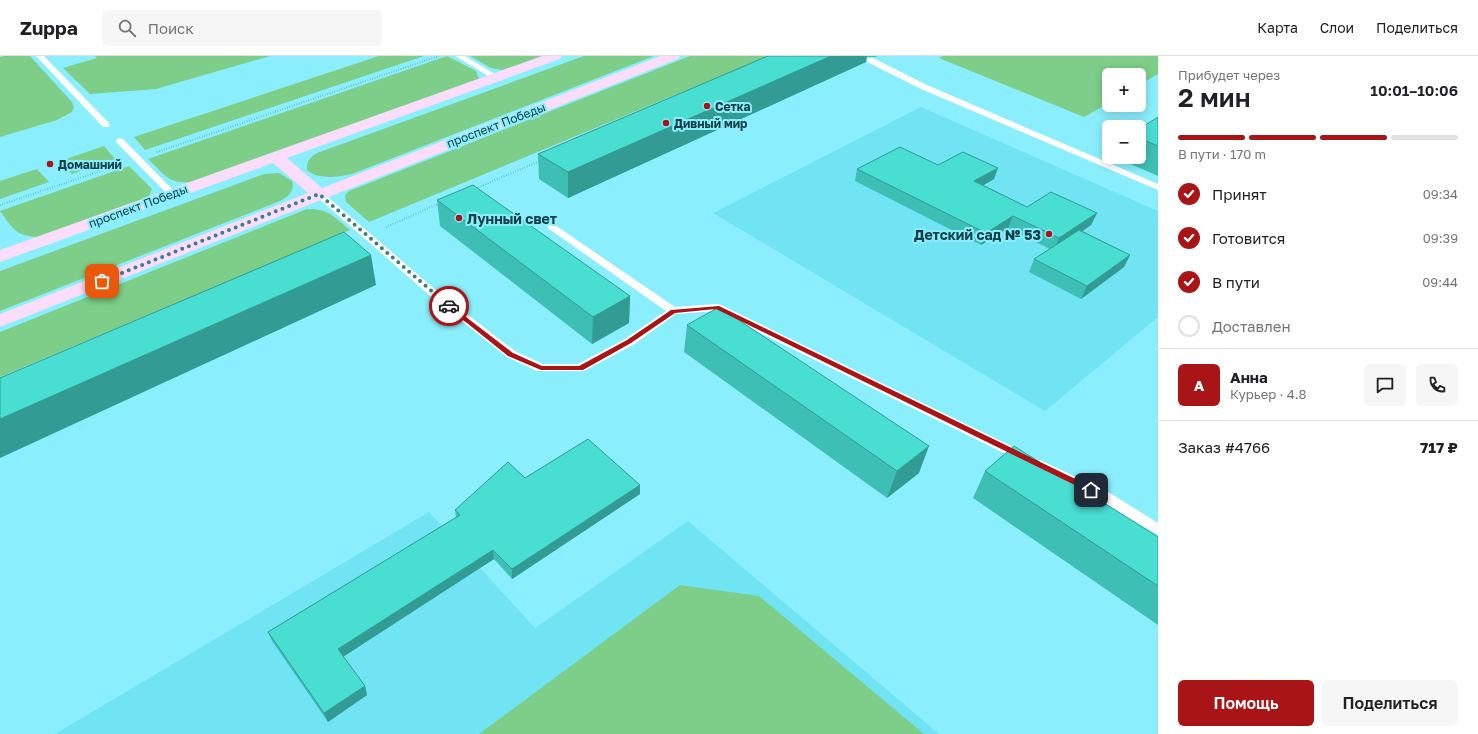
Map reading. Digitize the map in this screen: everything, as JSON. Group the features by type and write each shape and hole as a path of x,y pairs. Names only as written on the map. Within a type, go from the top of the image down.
{"main road":[{"name":"проспект Победы","path":"0,256 555,56"},
{"name":"проспект Победы","path":"0,321 319,194 673,56"},
{"path":"276,157 319,194"}],"lane":[{"path":"40,56 106,125"},
{"path":"459,56 496,77"},
{"path":"870,60 924,87 1158,187"},
{"path":"120,141 172,194"},
{"path":"319,194 432,293 510,354 541,368 580,368 629,342 673,311 717,307 1105,497 1158,530"},
{"path":"552,228 673,311"}],"path":[{"path":"0,205 439,56"},
{"path":"468,192 540,161"},
{"path":"367,235 446,201"}],"shaded area":[{"path":"921,107 1158,211 1158,317 1045,411 713,213"},
{"path":"429,512 535,628 688,521 939,734 55,734"}],"green space":[{"path":"30,56 72,102 74,107 72,112 57,120 0,137 0,57"},
{"path":"95,56 270,56 156,89 90,94 63,68 97,58"},
{"path":"379,56 424,56 145,150 134,137"},
{"path":"447,56 476,71 479,79 196,182 179,182 169,178 148,159"},
{"path":"470,56 548,56 502,70 491,68"},
{"path":"584,56 654,56 352,174 328,177 317,175 307,170 309,160 317,153"},
{"path":"690,56 769,56 369,222 346,202 345,195 349,191"},
{"path":"943,56 1158,56 1158,74 1146,81 1146,68 1102,68 1102,107 1084,117 939,58"},
{"path":"104,146 115,159 72,174 60,161"},
{"path":"129,166 152,189 149,196 142,202 40,237 25,235 16,231 0,211"},
{"path":"37,169 49,182 0,199 0,181"},
{"path":"279,173 292,181 293,184 290,193 280,201 0,311 0,271 264,174"},
{"path":"307,209 320,210 331,214 350,230 0,377 0,332"},
{"path":"680,585 759,596 924,734 479,734"}],"building":[{"path":"768,56 831,56 568,172 538,154"},
{"path":"1158,117 1158,146 1146,141 1146,125"},
{"path":"900,147 938,165 963,152 998,168 974,181 1027,207 1051,192 1097,213 1059,238 1013,216 986,233 857,169"},
{"path":"473,185 630,296 593,317 437,200"},
{"path":"1079,230 1130,255 1087,286 1034,259"},
{"path":"344,232 371,255 0,419 0,378"},
{"path":"719,307 929,446 897,471 687,325"},
{"path":"588,439 640,485 512,569 493,550 338,649 365,686 324,713 268,632 460,515 455,510 508,462 525,478"},
{"path":"1014,446 1158,537 1158,586 985,471"}],"way so far":[{"path":"102,281 319,194 432,293 449,306"}],"place":[{"name":"Сетка","path":"707,106"},
{"name":"Дивный мир","path":"666,123"},
{"name":"Домашний","path":"50,164"},
{"name":"Лунный свет","path":"459,218"},
{"name":"Детский сад № 53","path":"1049,234"}],"route":[{"path":"449,306 510,354 541,368 580,368 629,342 673,311 717,307 1091,490"}]}
